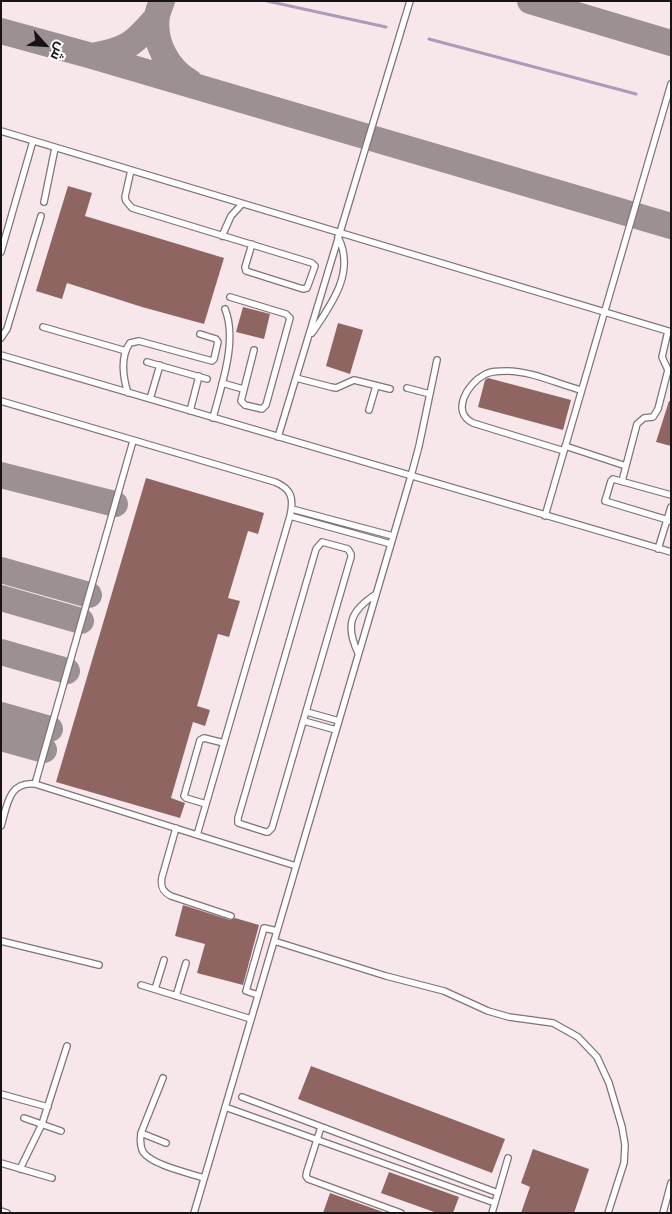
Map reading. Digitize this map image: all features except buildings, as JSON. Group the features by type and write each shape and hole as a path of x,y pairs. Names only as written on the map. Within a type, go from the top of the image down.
{"lane":[{"path":"278,437 410,1"},
{"path":"545,516 671,84"},
{"path":"1,131 339,235 669,332 662,357 668,370 658,409 653,417 644,418 637,424 622,481"},
{"path":"1,252 33,141"},
{"path":"44,202 55,148"},
{"path":"131,170 125,197 128,205 132,208 252,244 314,264 308,288 303,289 246,271 245,267 252,244"},
{"path":"222,236 231,216 242,204"},
{"path":"1,338 7,329 40,216"},
{"path":"308,339 336,296 342,280 345,262 343,246 339,235"},
{"path":"230,297 286,314 290,318 264,408 258,409 242,404 241,398 254,350"},
{"path":"213,418 230,341 228,318 225,310"},
{"path":"43,326 126,352"},
{"path":"128,393 124,376 126,352 130,343 139,341 212,361 214,360 218,342 216,339 200,334"},
{"path":"1,355 671,552"},
{"path":"194,1213 411,476 437,360"},
{"path":"148,362 207,378"},
{"path":"150,399 160,365"},
{"path":"581,390 522,373 495,372 484,375 469,389 461,407 462,414 466,420 473,423 626,466"},
{"path":"190,411 199,376"},
{"path":"296,378 336,388 354,380 390,390"},
{"path":"222,383 243,389"},
{"path":"368,410 376,386"},
{"path":"407,388 430,394"},
{"path":"1,401 283,486 289,492 292,500 292,509 197,835"},
{"path":"34,784 133,441"},
{"path":"669,520 606,502 606,499 611,480 622,481 671,495"},
{"path":"658,548 669,520 671,507"},
{"path":"292,509 393,536"},
{"path":"290,516 391,544"},
{"path":"325,542 348,549 352,554 307,712 270,830 266,832 238,823 316,549 319,544 325,542"},
{"path":"358,653 351,636 352,619 360,605 376,594"},
{"path":"307,712 339,721"},
{"path":"304,721 336,730"},
{"path":"206,804 184,796 200,740 204,738 224,743"},
{"path":"1,826 9,797 14,790 27,783 296,866"},
{"path":"1,795 9,797"},
{"path":"176,828 162,878 162,889 171,896 231,916"},
{"path":"258,995 246,991 264,928 277,931"},
{"path":"1,941 99,965"},
{"path":"274,941 386,976 444,991 488,1011 509,1017 553,1024 578,1037 597,1058 609,1084 622,1127 625,1145 624,1163 608,1213"},
{"path":"155,990 164,960"},
{"path":"176,996 186,963"},
{"path":"140,985 251,1018"},
{"path":"20,1169 42,1124 67,1046"},
{"path":"163,1078 141,1133 140,1142 143,1152 149,1158 204,1178"},
{"path":"1,1094 48,1107"},
{"path":"242,1097 498,1193"},
{"path":"225,1107 495,1203"},
{"path":"24,1118 60,1131"},
{"path":"321,1127 307,1171 306,1176 308,1179 401,1213"},
{"path":"141,1133 166,1143"},
{"path":"492,1213 508,1158"},
{"path":"1,1163 52,1178"},
{"path":"451,1187 454,1176"},
{"path":"662,1213 671,1183"},
{"path":"1,1211 7,1213"}],"waterway":[{"path":"267,1 386,27"},
{"path":"429,39 636,94"}],"taxiway":[{"path":"162,1 157,14 156,26 160,45 169,63 182,77 190,82"},
{"path":"530,1 671,43"},
{"path":"92,56 114,51 136,40 157,17"},
{"path":"1,31 671,226"},
{"path":"1,475 115,504"},
{"path":"1,570 89,595"},
{"path":"1,598 81,621"},
{"path":"1,652 67,671"},
{"path":"1,715 50,729"},
{"path":"1,738 44,750"}]}
